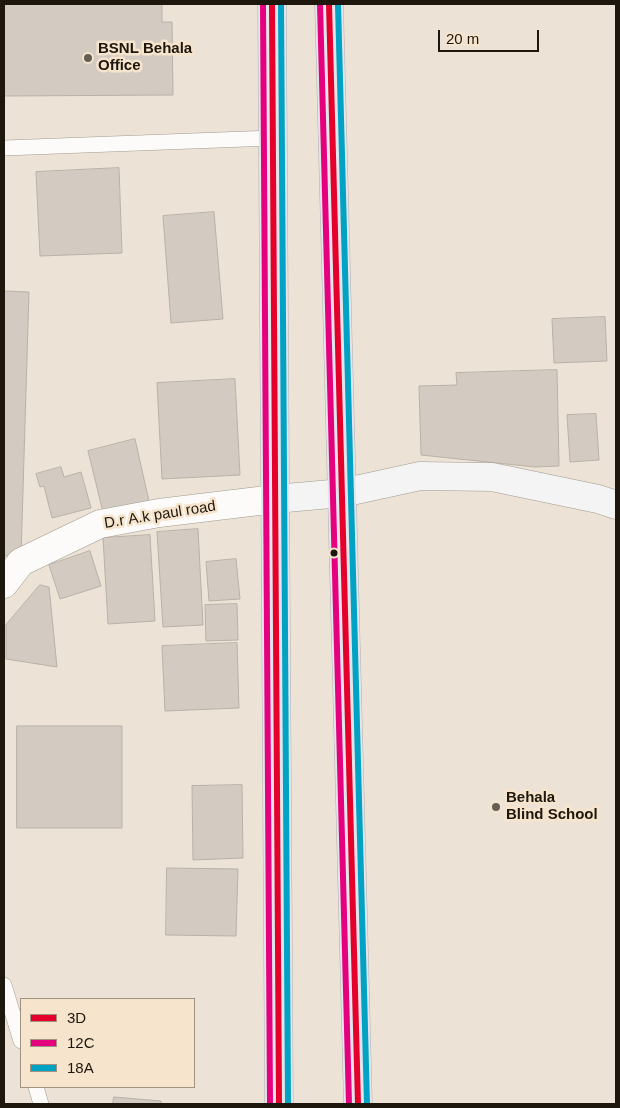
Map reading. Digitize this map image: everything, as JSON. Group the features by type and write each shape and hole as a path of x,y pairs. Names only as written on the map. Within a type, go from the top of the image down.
{"highway":[{"path":"272,4 279,1104"},
{"path":"329,4 358,1104"}],"street":[{"path":"275,499 342,493 420,476 492,477 598,499 616,506"},
{"name":"D.r A.k paul road","path":"4,584 21,562 100,524 159,513 275,499"}],"lane":[{"path":"4,148 273,138"},
{"path":"4,985 20,1037"},
{"path":"36,1088 41,1104"}],"building":[{"name":"BSNL Behala Office","path":"4,4 162,4 162,22 172,22 173,95 4,96"},
{"path":"119,168 122,253 40,256 36,172"},
{"path":"214,212 223,319 171,323 163,216"},
{"path":"4,291 29,292 21,556 4,556"},
{"path":"605,317 607,361 554,363 552,319"},
{"path":"557,370 559,466 535,467 421,455 419,386 457,385 456,373"},
{"path":"235,379 240,475 162,479 157,383"},
{"path":"596,414 599,460 570,462 567,415"},
{"path":"135,439 149,501 103,512 88,451"},
{"path":"61,467 64,477 81,472 91,508 52,518 44,486 40,487 36,474"},
{"path":"198,529 203,625 163,627 157,532"},
{"path":"150,535 155,621 108,624 103,538"},
{"path":"90,551 101,586 60,599 49,565"},
{"path":"236,559 240,599 209,601 206,562"},
{"path":"40,585 49,587 57,667 6,659 6,625"},
{"path":"237,604 238,640 206,641 205,605"},
{"path":"237,643 239,708 165,711 162,646"},
{"path":"17,726 122,726 122,828 17,828"},
{"path":"242,785 243,858 193,860 192,786"},
{"path":"167,868 238,869 236,936 166,935"},
{"path":"114,1097 161,1101 161,1104 113,1104"}],"transit line":[{"name":"12C","path":"263,4 270,1104"},
{"name":"3D","path":"272,4 279,1104"},
{"name":"18A","path":"281,4 288,1104"},
{"name":"12C","path":"320,4 349,1104"},
{"name":"3D","path":"329,4 358,1104"},
{"name":"18A","path":"338,4 367,1104"}],"place":[{"name":"BSNL Behala Office","path":"88,58"},
{"name":"Behala Blind School","path":"496,807"}]}
